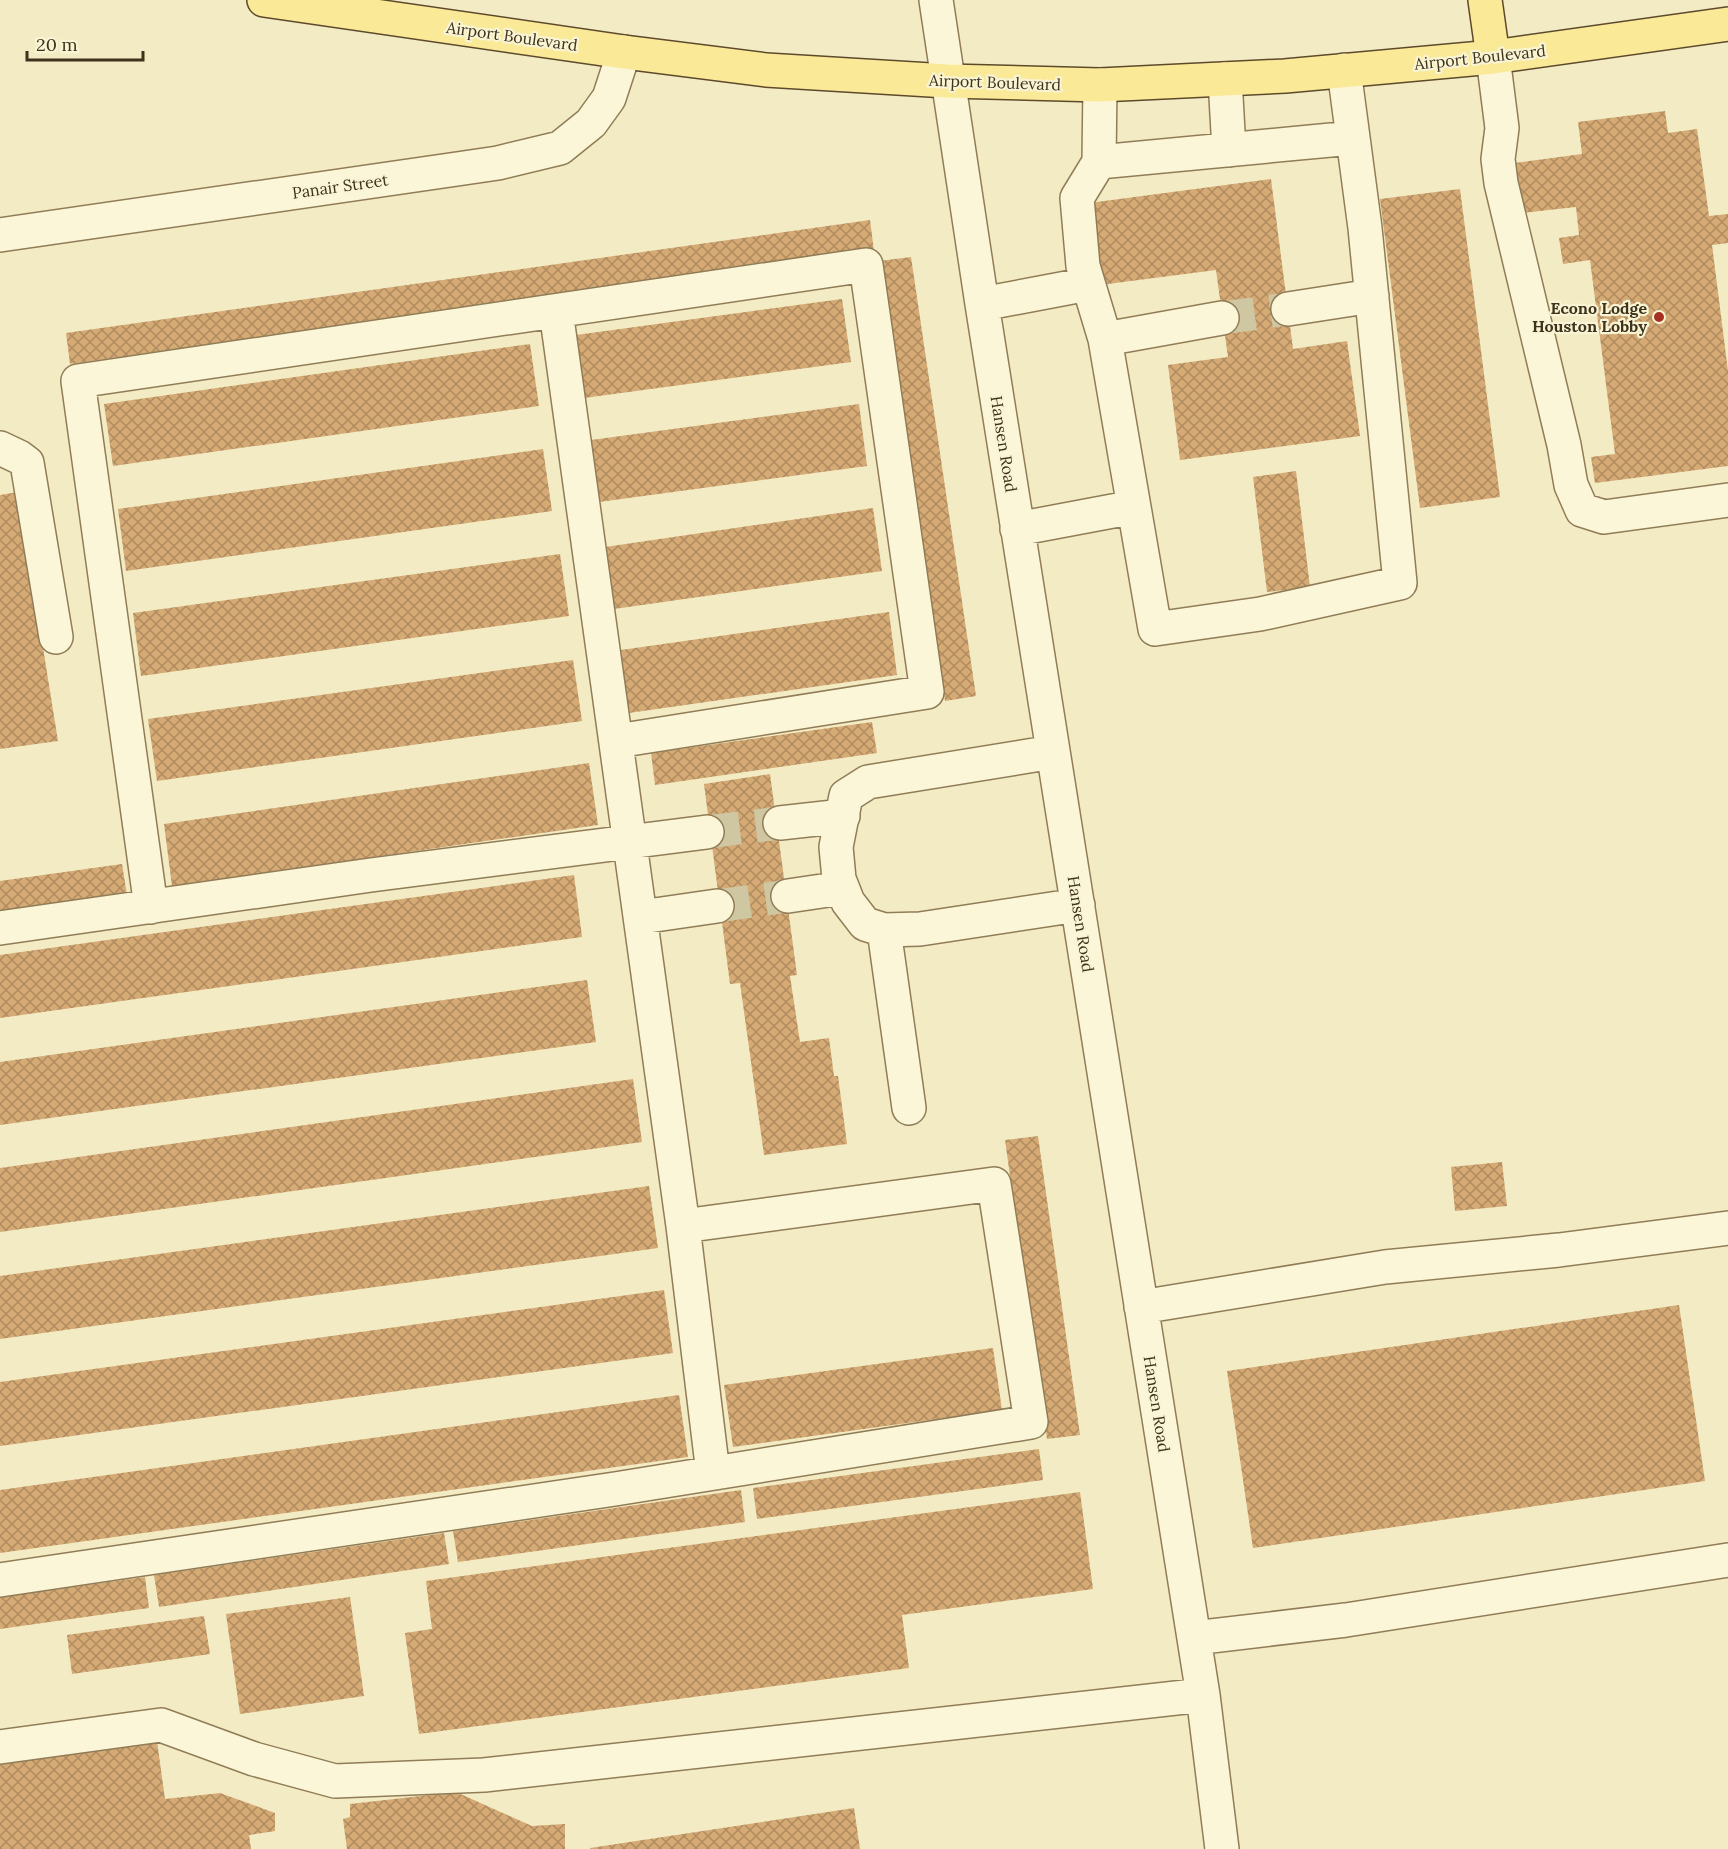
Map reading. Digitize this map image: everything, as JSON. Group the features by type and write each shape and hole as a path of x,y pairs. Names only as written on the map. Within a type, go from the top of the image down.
{"main road":[{"name":"Airport Boulevard","path":"264,0 298,2 624,52 766,70 947,81 1100,85 1285,76 1493,57 1728,24"},
{"path":"1485,0 1493,57"}],"street":[{"name":"Hansen Road","path":"936,0 1017,529 1203,1695 1222,1849"},
{"name":"Panair Street","path":"0,235 457,170 560,148 591,123 609,98 624,52"},
{"path":"1493,57 1502,128 1498,159 1501,183 1564,445 1571,485 1582,510 1604,517 1728,500"},
{"path":"1100,85 1099,162 1077,198 1083,267 1105,339 1155,629 1260,614 1400,583 1365,228 1344,70"},
{"path":"1225,79 1229,150"},
{"path":"1099,162 1352,138"},
{"path":"151,907 78,381 866,265 927,692 617,741"},
{"path":"982,304 1088,284"},
{"path":"1288,309 1372,296"},
{"path":"556,310 683,1226 713,1473"},
{"path":"1105,339 1222,318"},
{"path":"0,448 27,463 56,637"},
{"path":"1017,529 1134,507"},
{"path":"1053,752 868,782 846,796 836,847 839,879 848,903 866,924 884,930 920,928 1078,905"},
{"path":"780,823 843,816"},
{"path":"0,928 371,875 707,832"},
{"path":"788,896 842,888"},
{"path":"641,917 717,906"},
{"path":"884,930 909,1108"},
{"path":"0,1580 603,1491 1031,1422 994,1184 683,1226"},
{"path":"1141,1307 1385,1267 1559,1250 1728,1228"},
{"path":"1194,1638 1346,1620 1728,1560"},
{"path":"0,1747 161,1725 254,1759 335,1781 484,1775 1203,1695"}],"building":[{"name":"Econo Lodge Houston Lobby","path":"1665,111 1668,133 1697,129 1709,216 1728,214 1728,243 1712,245 1728,371 1728,466 1595,483 1591,457 1615,454 1590,260 1563,264 1559,238 1579,235 1576,207 1514,214 1507,164 1582,154 1578,122"},
{"path":"1271,179 1293,349 1347,341 1360,436 1180,460 1168,365 1228,357 1216,270 1100,285 1089,203"},
{"path":"1460,189 1500,497 1420,508 1380,199"},
{"path":"870,220 874,251 70,364 66,333"},
{"path":"911,257 976,696 945,701 879,261"},
{"path":"842,299 851,362 584,398 576,335"},
{"path":"530,344 539,406 113,466 104,404"},
{"path":"859,404 867,466 599,502 591,440"},
{"path":"543,449 552,511 126,571 118,509"},
{"path":"1296,471 1310,587 1267,592 1253,477"},
{"path":"18,492 58,741 0,749 0,495"},
{"path":"873,508 882,571 614,609 605,547"},
{"path":"560,554 569,616 141,676 133,613"},
{"path":"889,612 897,675 629,713 621,650"},
{"path":"573,660 582,721 157,781 148,719"},
{"path":"872,722 877,753 655,785 651,753"},
{"path":"589,763 598,825 172,886 164,824"},
{"path":"770,774 797,975 790,976 800,1042 829,1038 834,1076 838,1076 847,1144 764,1155 740,983 730,984 704,784"},
{"path":"122,864 127,895 0,913 0,881"},
{"path":"574,875 582,937 0,1018 0,955"},
{"path":"587,980 596,1042 0,1125 0,1062"},
{"path":"633,1079 642,1142 0,1232 0,1168"},
{"path":"1038,1136 1080,1435 1047,1439 1005,1140"},
{"path":"1502,1162 1507,1206 1455,1211 1451,1167"},
{"path":"649,1186 658,1248 0,1339 0,1276"},
{"path":"664,1290 673,1353 0,1446 0,1382"},
{"path":"1679,1305 1705,1481 1253,1548 1227,1371"},
{"path":"993,1348 1002,1410 733,1447 724,1385"},
{"path":"679,1395 688,1457 0,1553 0,1490"},
{"path":"1039,1449 1043,1480 757,1519 753,1488"},
{"path":"741,1490 745,1522 458,1562 453,1531"},
{"path":"1080,1492 1093,1589 902,1615 909,1668 419,1734 405,1633 432,1629 426,1581"},
{"path":"444,1533 449,1564 159,1607 154,1575"},
{"path":"145,1577 149,1608 0,1629 0,1597"},
{"path":"350,1597 364,1696 240,1714 226,1614"},
{"path":"204,1616 210,1654 72,1674 67,1635"},
{"path":"156,1734 165,1799 220,1793 275,1813 275,1831 249,1835 251,1849 0,1849 0,1757"},
{"path":"456,1792 532,1826 565,1824 565,1849 347,1849 343,1819 350,1817 350,1804"},
{"path":"854,1808 860,1849 590,1849 590,1848"}],"tunnel":[{"path":"1222,318 1288,309"},
{"path":"707,832 780,823"},
{"path":"717,906 788,896"}],"place":[{"name":"Econo Lodge Houston Lobby","path":"1659,317"}]}
